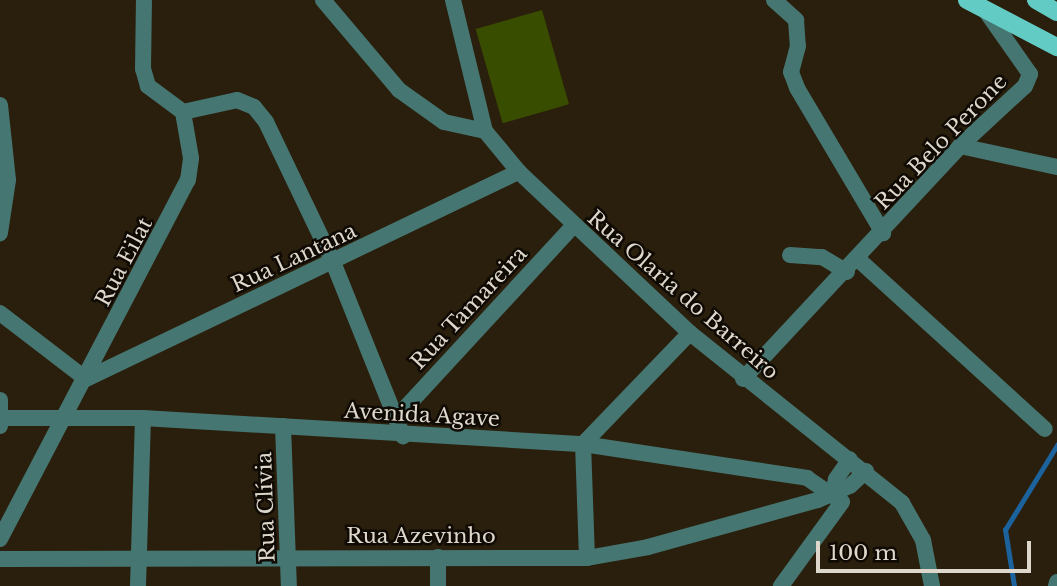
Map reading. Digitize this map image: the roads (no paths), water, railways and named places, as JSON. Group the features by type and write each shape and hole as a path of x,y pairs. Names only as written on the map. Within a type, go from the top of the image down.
{"main road":[{"path":"967,0 1057,47"},
{"path":"1036,0 1057,12"}],"street":[{"path":"144,0 143,69 148,86 183,112 237,100 254,107 266,122 333,262 403,436"},
{"path":"323,0 400,90 444,121 485,131"},
{"name":"Rua Olaria do Barreiro","path":"453,0 485,131 519,173 573,226 743,379 866,471 902,503 926,551 932,586"},
{"name":"Rua Belo Perone","path":"774,0 796,20 798,46 791,72 883,233"},
{"name":"Rua Belo Perone","path":"743,379 859,260 960,146 1025,86 1030,74 985,10"},
{"path":"0,105 8,180 0,233"},
{"name":"Rua Eilat","path":"0,539 188,180 191,158 183,112"},
{"path":"960,146 1057,167"},
{"name":"Rua Lantana","path":"86,379 519,173"},
{"name":"Rua Tamareira","path":"396,418 573,226"},
{"path":"790,255 822,257 847,272"},
{"path":"859,260 1045,429"},
{"path":"0,313 86,379"},
{"path":"587,558 583,444 690,333"},
{"path":"0,400 1,422"},
{"name":"Avenida Agave","path":"1,422 66,415 583,444 807,478 833,494"},
{"path":"138,586 143,418"},
{"name":"Rua Clívia","path":"283,426 289,586"},
{"path":"781,586 841,507 841,499 833,494 836,479 850,459"},
{"name":"Rua Azevinho","path":"0,559 587,558 648,547 833,494 850,486 866,471"},
{"path":"438,557 438,586"}],"waterway":[{"path":"1014,586 1005,530 1057,445"}]}
